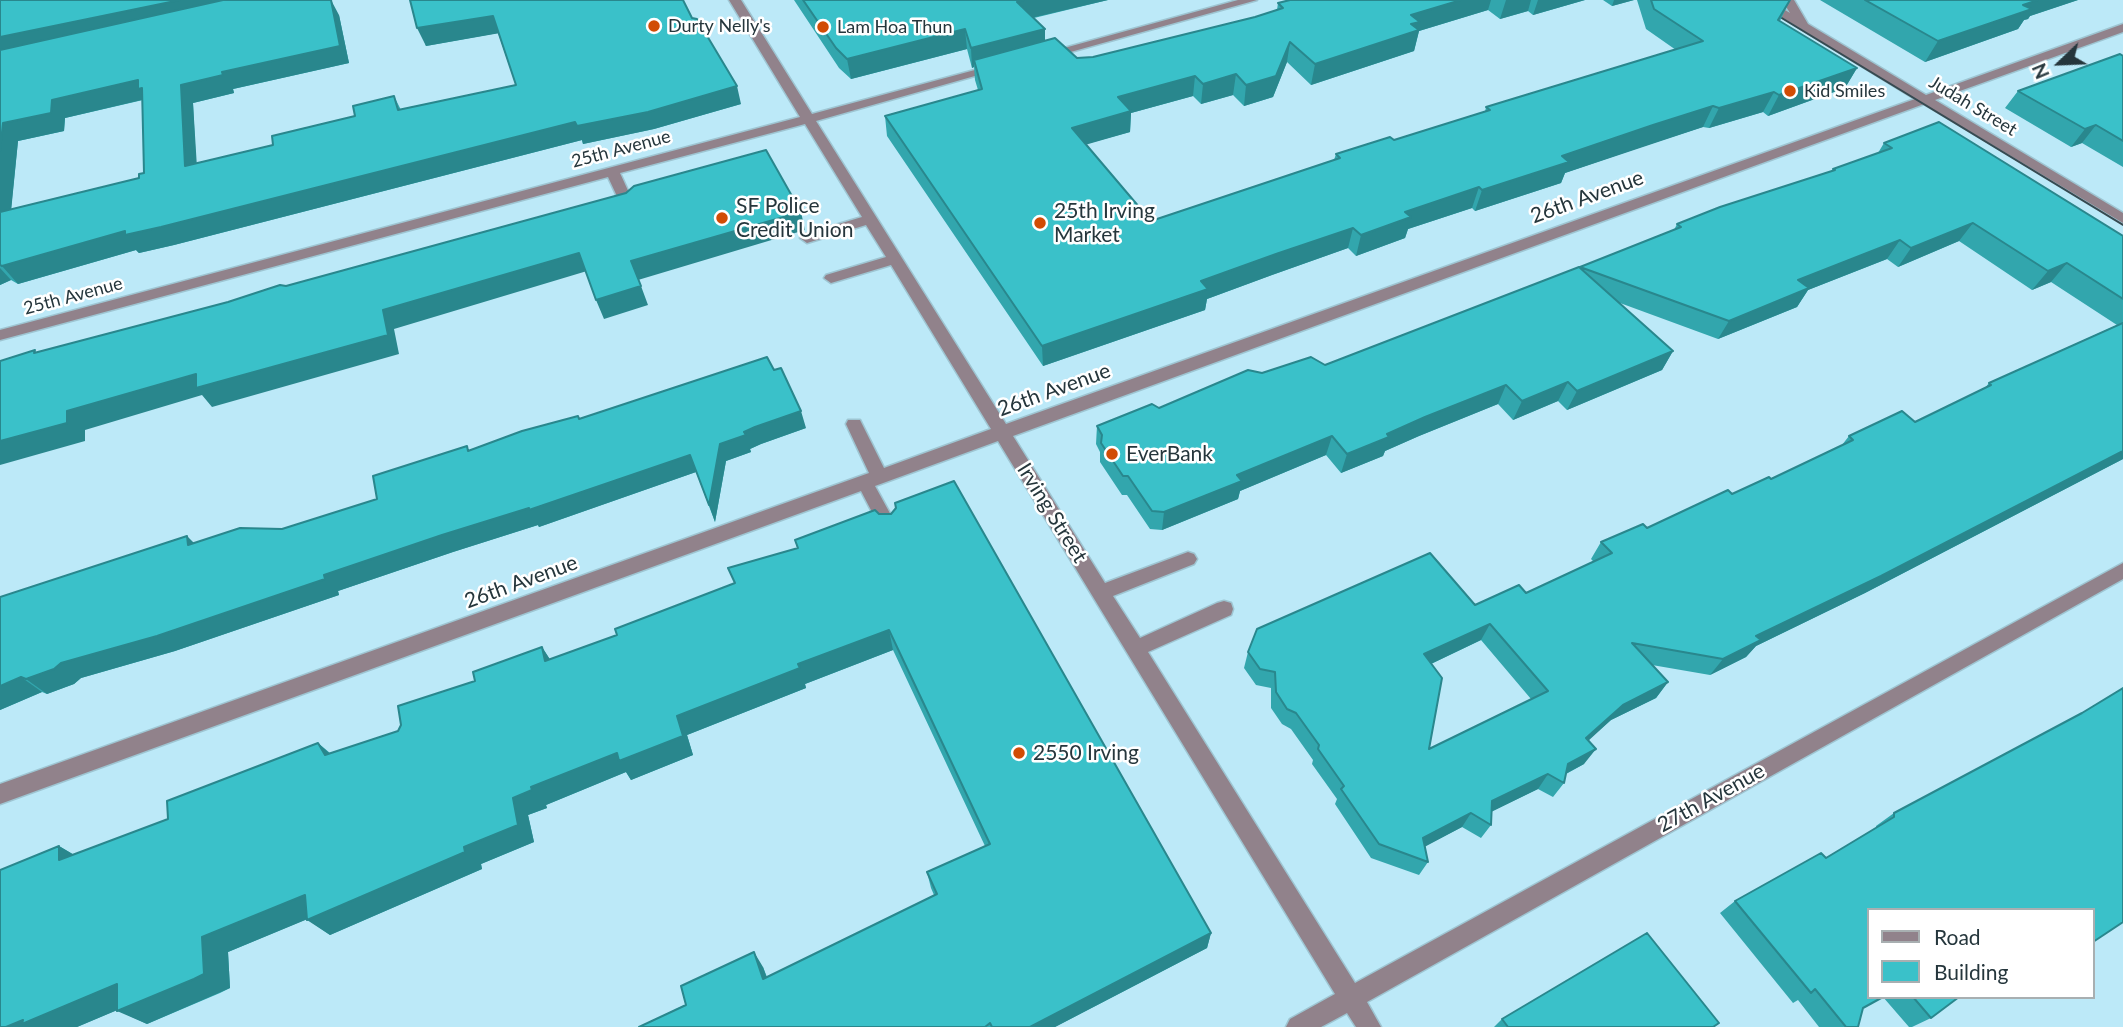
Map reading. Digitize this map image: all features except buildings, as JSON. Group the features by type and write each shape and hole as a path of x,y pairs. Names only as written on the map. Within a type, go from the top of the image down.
{"street":[{"name":"Irving Street","path":"735,0 1369,1027"},
{"name":"25th Avenue","path":"0,335 1251,0"},
{"name":"Judah Street","path":"1760,0 2123,219"},
{"name":"Judah Street","path":"1788,0 1803,26"},
{"name":"26th Avenue","path":"0,794 2123,28"},
{"path":"612,172 628,206"},
{"path":"807,238 870,219"},
{"path":"831,278 895,258"},
{"path":"855,424 889,528"},
{"path":"1101,593 1188,559"},
{"name":"27th Avenue","path":"1298,1027 2123,570"},
{"path":"1136,649 1223,610"}],"tram line":[{"path":"1752,0 2123,225"}],"place":[{"name":"Durty Nelly's","path":"654,26"},
{"name":"Lam Hoa Thun","path":"823,27"},
{"name":"Kid Smiles","path":"1790,91"},
{"name":"SF Police Credit Union","path":"722,218"},
{"name":"25th Irving Market","path":"1040,223"},
{"name":"EverBank","path":"1112,454"},
{"name":"2550 Irving","path":"1019,753"}]}
